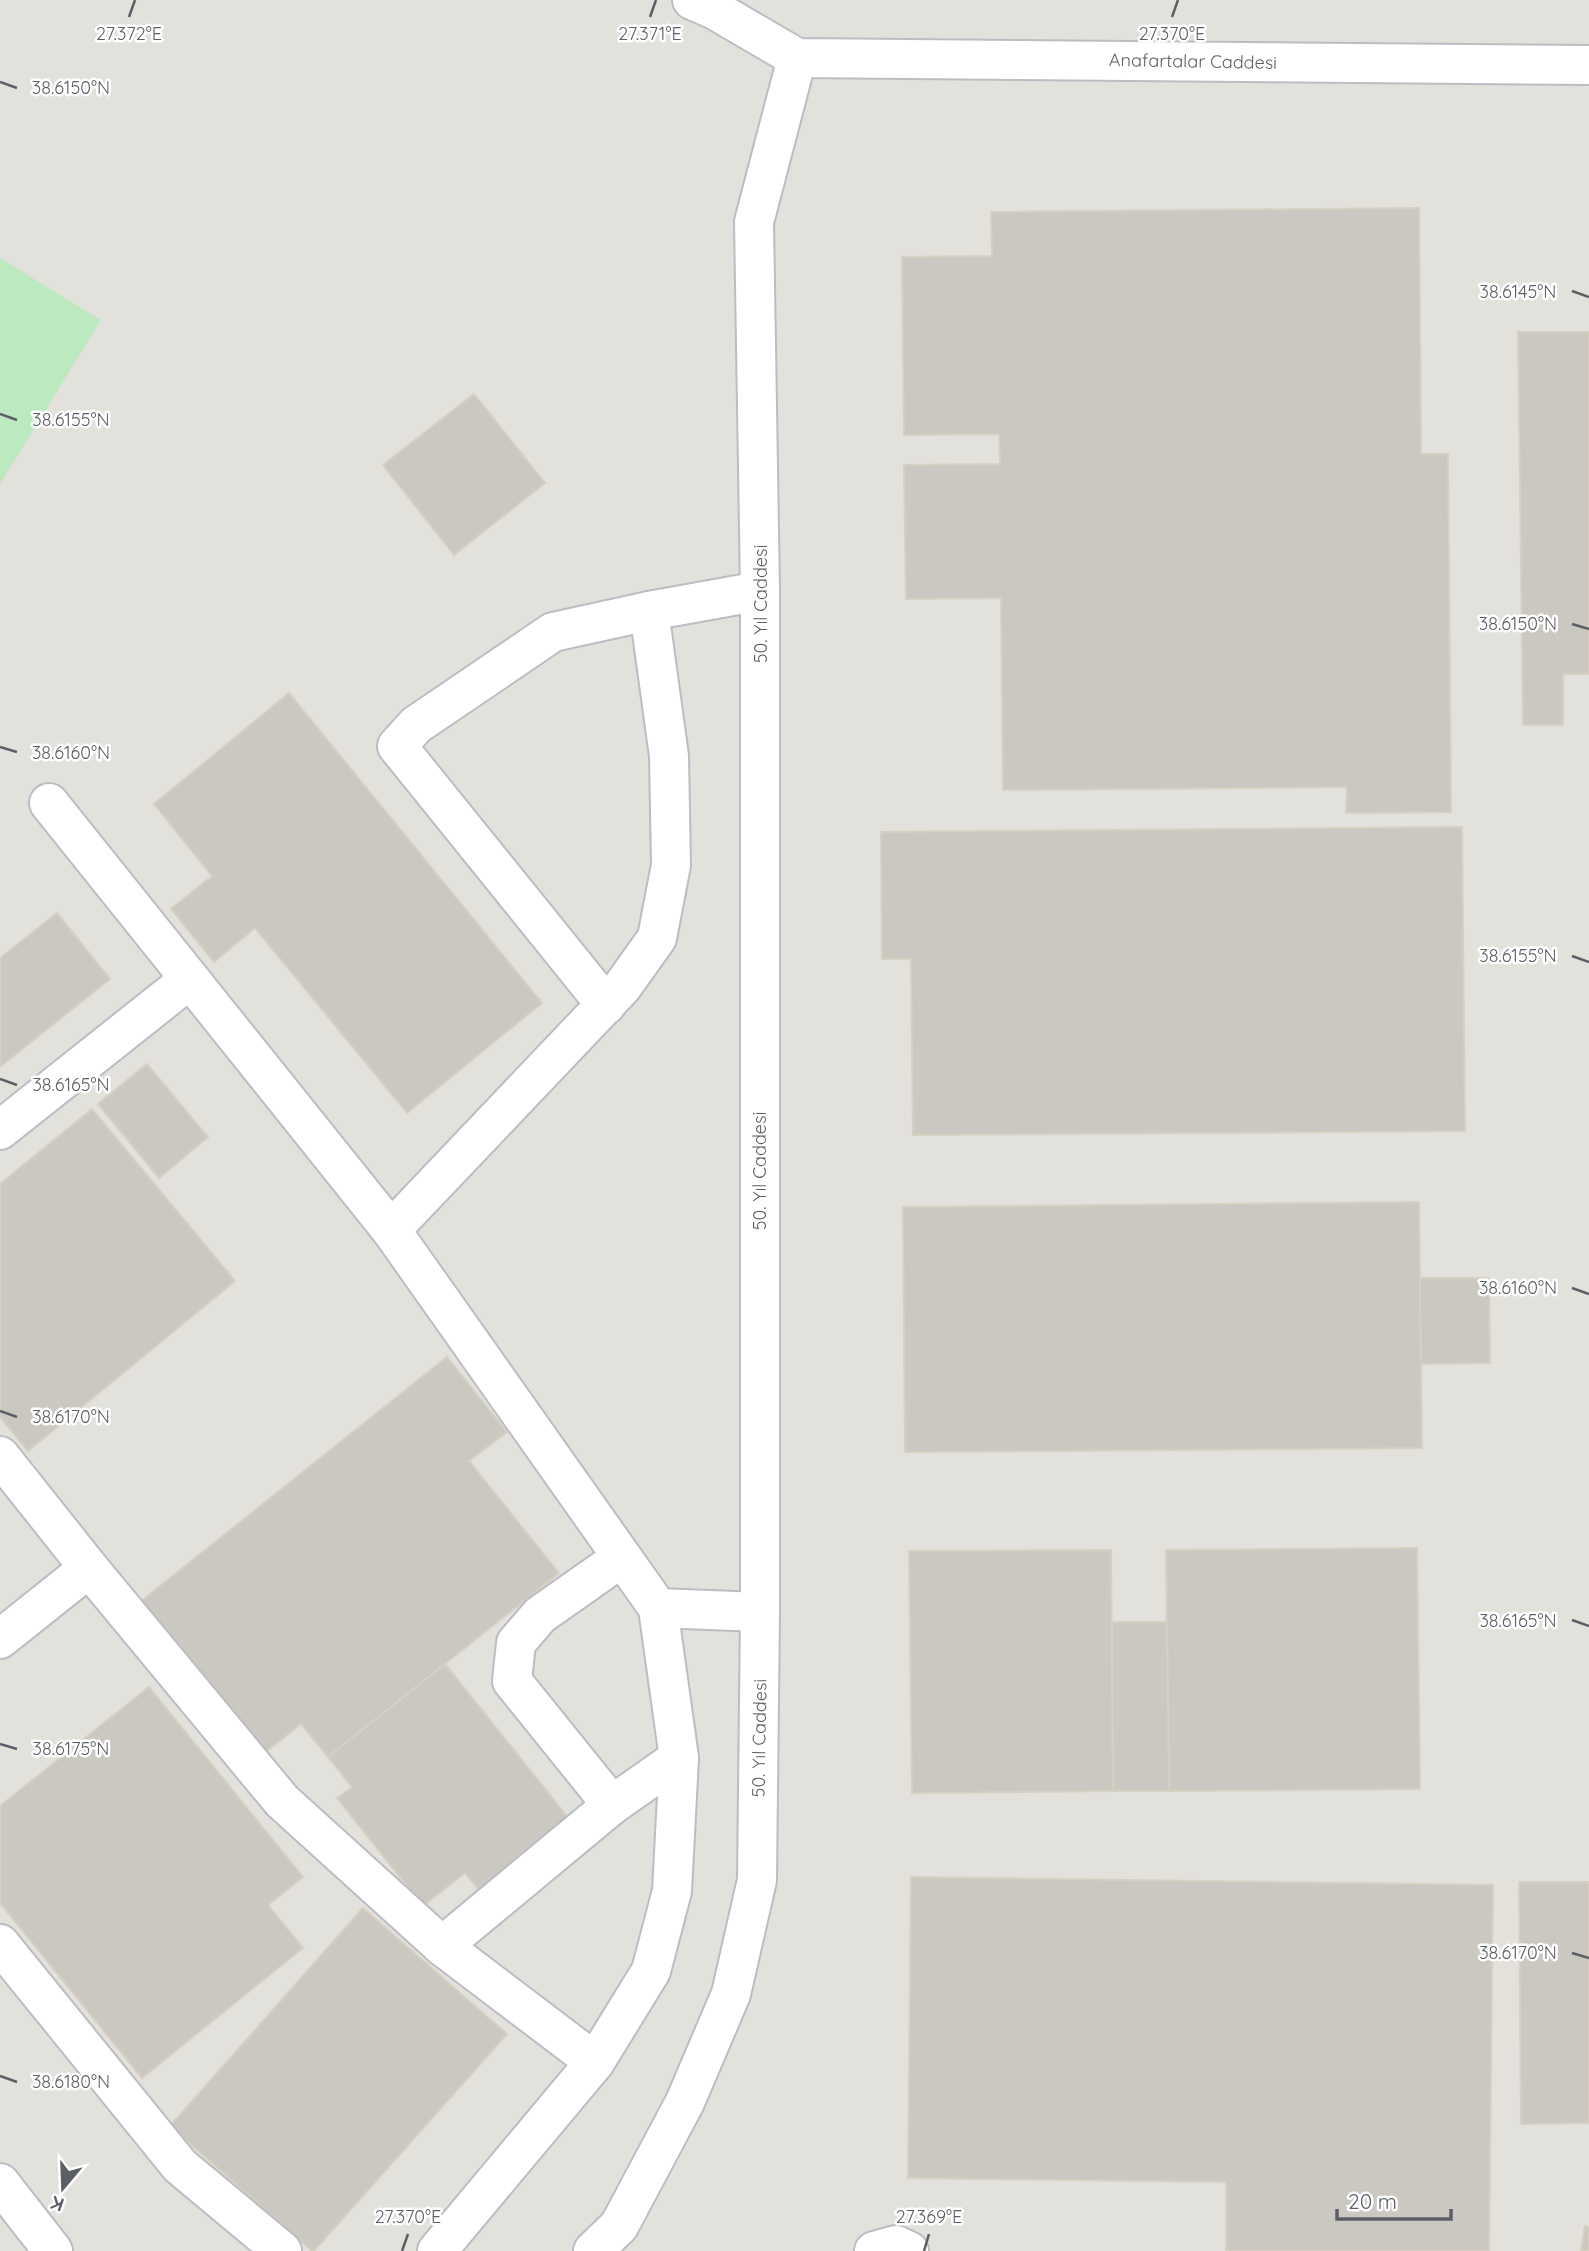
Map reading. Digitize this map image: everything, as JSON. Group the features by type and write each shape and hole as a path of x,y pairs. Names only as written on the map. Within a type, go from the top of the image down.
{"street":[{"path":"692,0 715,10 797,58"},
{"name":"Anafartalar Caddesi","path":"797,58 1589,65"},
{"name":"50. Yıl Caddesi","path":"593,2251 619,2226 685,2102 731,1994 757,1880 760,1612 760,591 754,222 797,58"},
{"path":"606,1004 397,746 416,725 553,632 760,591"},
{"path":"391,1230 622,987 657,938 671,866 669,757 649,611"},
{"path":"49,803 391,1230 658,1608 679,1758 672,1891 651,1971 595,2062 438,2251"},
{"path":"0,1130 190,979"},
{"path":"0,1456 282,1801 442,1946 595,2062"},
{"path":"612,1805 512,1681 516,1643 540,1615 621,1558"},
{"path":"0,1639 89,1568"},
{"path":"658,1608 760,1612"},
{"path":"442,1946 612,1805 679,1758"},
{"path":"0,1944 180,2166 282,2251"},
{"path":"0,2183 53,2251"},
{"path":"874,2251 896,2245 909,2251"}],"shaded area":[{"path":"0,0 1589,0 1589,2251 0,2251"}],"green space":[{"path":"0,258 101,320 0,484"}],"building":[{"path":"1419,208 1421,454 1448,454 1451,812 1346,813 1347,787 1003,790 1001,598 906,599 904,465 1000,464 999,434 904,435 902,257 992,256 991,212"},
{"path":"1518,332 1589,332 1589,674 1563,674 1563,725 1523,725"},
{"path":"474,394 545,483 454,555 383,465"},
{"path":"289,693 542,1003 407,1113 255,928 214,962 171,909 212,876 154,804"},
{"path":"1462,827 1465,1131 913,1135 911,959 882,959 881,832"},
{"path":"57,913 110,979 0,1067 0,958"},
{"path":"147,1064 208,1137 159,1178 98,1104"},
{"path":"92,1109 235,1281 28,1451 0,1417 0,1184"},
{"path":"1419,1202 1422,1448 905,1452 903,1207"},
{"path":"1420,1278 1489,1278 1490,1363 1421,1364"},
{"path":"447,1357 507,1432 469,1461 559,1573 328,1757 301,1724 262,1755 140,1602"},
{"path":"1417,1548 1420,1789 1169,1791 1166,1550"},
{"path":"1111,1550 1113,1791 912,1793 909,1551"},
{"path":"1112,1622 1167,1622 1169,1791 1113,1791"},
{"path":"445,1664 570,1820 480,1891 465,1873 423,1906 337,1798 352,1787 328,1757"},
{"path":"149,1687 303,1877 268,1905 303,1948 142,2078 0,1903 0,1806"},
{"path":"911,1877 1493,1885 1489,2251 1226,2251 1226,2182 908,2178"},
{"path":"1519,1882 1589,1882 1589,2123 1521,2124"},
{"path":"363,1908 507,2034 312,2251 170,2126"},
{"path":"1585,2226 1589,2227 1589,2251 1581,2251"}]}
